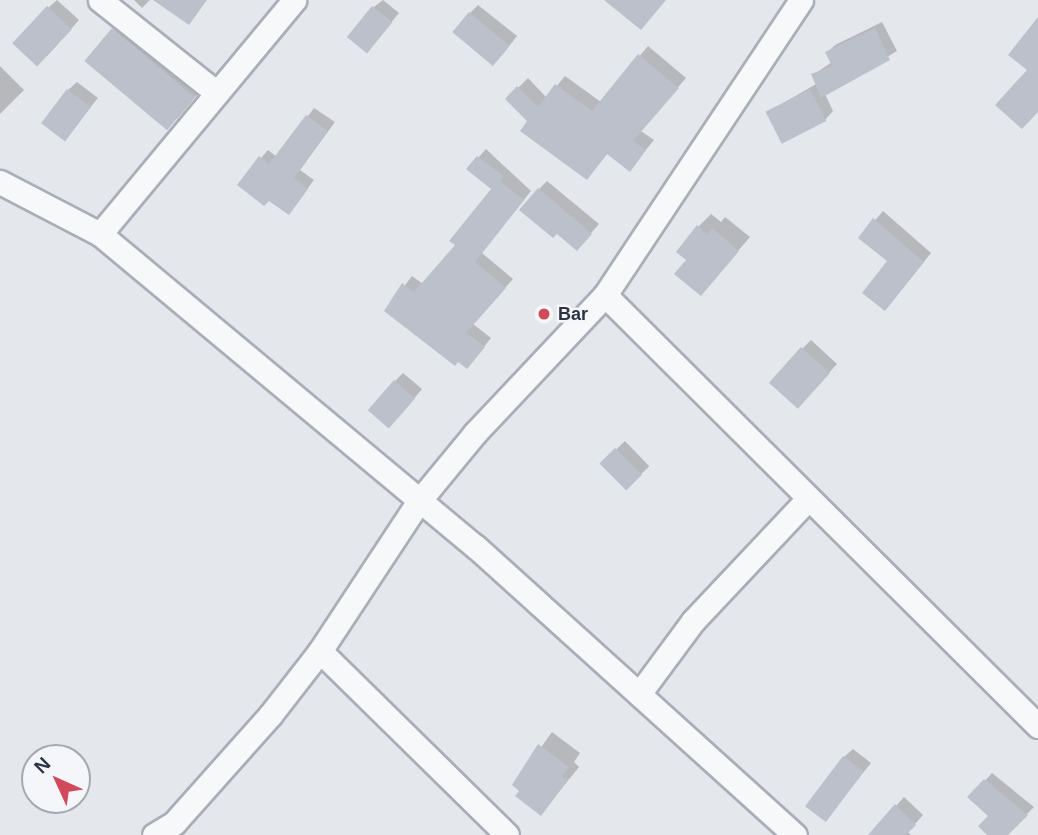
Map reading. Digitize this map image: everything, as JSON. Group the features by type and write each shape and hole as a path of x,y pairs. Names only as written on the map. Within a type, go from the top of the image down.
{"street":[{"path":"100,0 217,93"},
{"path":"100,234 293,0"},
{"path":"153,835 179,829 320,651 419,501 475,433 605,295 801,0"},
{"path":"0,182 100,234 419,501 795,835"},
{"path":"605,295 1038,726"},
{"path":"639,694 693,621 808,499"},
{"path":"320,651 507,835"}],"building":[{"path":"153,0 207,0 189,25"},
{"path":"604,0 666,0 641,30"},
{"path":"47,6 72,29 37,66 12,43"},
{"path":"372,6 392,22 367,53 347,37"},
{"path":"469,12 510,46 493,66 452,32"},
{"path":"1038,17 1038,112 1022,129 995,105 1027,70 1008,55"},
{"path":"112,28 195,97 167,130 84,61"},
{"path":"875,28 890,60 821,98 811,74 832,66 825,52"},
{"path":"638,54 679,88 633,141 646,150 630,172 607,154 587,180 520,131 527,121 505,99 517,86 538,107 555,84 592,111"},
{"path":"67,89 91,107 65,141 41,123"},
{"path":"810,89 826,121 782,144 765,112"},
{"path":"306,115 328,131 294,178 308,189 289,215 269,201 264,206 237,185 259,156 269,164"},
{"path":"477,156 504,176 500,181 524,200 475,262 506,288 466,333 485,347 467,369 458,362 455,366 384,311 402,283 414,292 455,245 449,241 491,189 466,169"},
{"path":"538,188 592,234 577,251 557,234 553,238 519,210"},
{"path":"873,218 924,262 885,311 862,293 887,261 858,238"},
{"path":"697,225 707,234 712,228 739,251 701,296 674,274 686,260 676,252"},
{"path":"801,347 830,373 798,409 769,383"},
{"path":"394,380 415,398 389,429 368,410"},
{"path":"615,448 642,475 626,490 599,464"},
{"path":"538,744 569,767 562,776 568,780 541,816 515,796 519,791 512,785"},
{"path":"843,756 864,772 826,822 805,806"},
{"path":"984,779 1028,815 1008,835 987,835 978,826 988,816 967,797"},
{"path":"895,804 916,825 906,835 868,835"}],"place":[{"name":"Bar","path":"544,314"}]}
